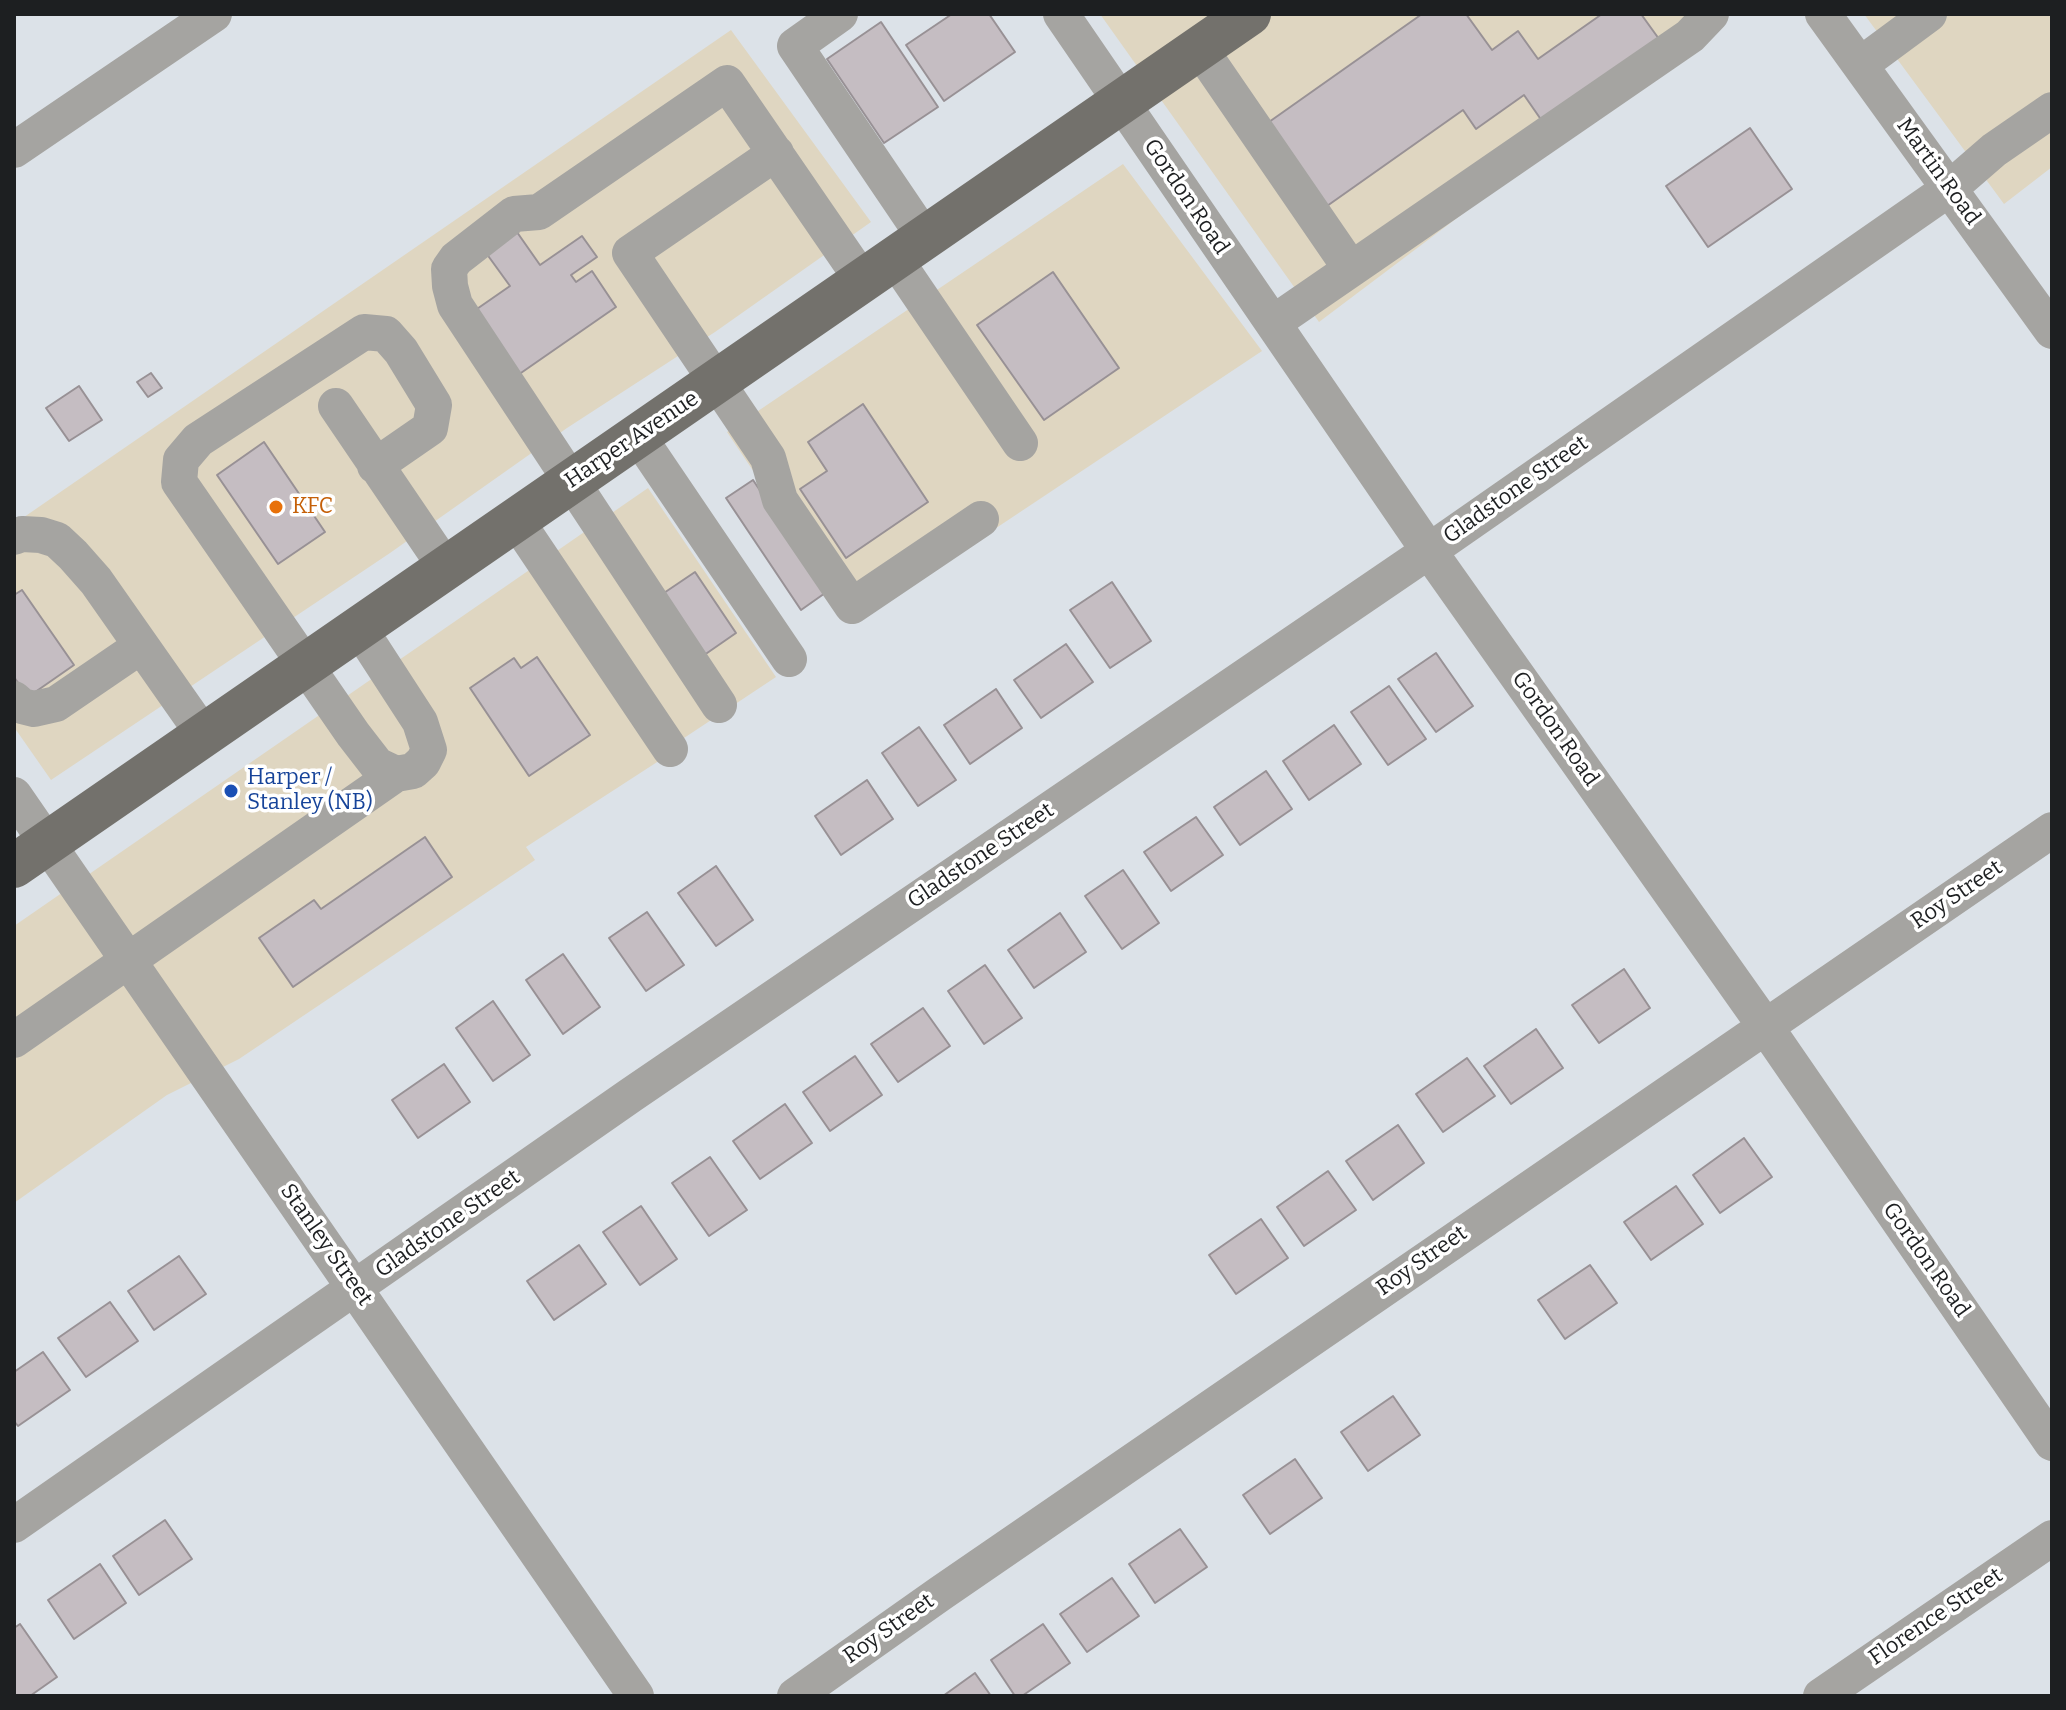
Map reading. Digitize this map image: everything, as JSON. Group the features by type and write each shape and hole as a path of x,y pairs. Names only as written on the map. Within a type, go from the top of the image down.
{"main road":[{"name":"Harper Avenue","path":"30,854 1249,14"}],"street":[{"path":"14,150 214,14"},
{"path":"840,14 795,46 894,260 1020,443"},
{"name":"Gordon Road","path":"1061,14 1429,551 1765,1026 2052,1443"},
{"name":"Martin Road","path":"1823,14 2052,331"},
{"path":"1860,65 1929,14"},
{"path":"1273,323 1692,21"},
{"path":"1200,49 1351,269"},
{"path":"719,705 455,305 449,269 456,259 514,214 539,212 727,83 776,153 894,260"},
{"name":"Gladstone Street","path":"14,1525 657,1077 1429,551 1949,189 1994,150 2052,110"},
{"path":"776,153 630,253 768,458 780,500 852,606 981,519"},
{"path":"375,466 430,428 434,405 401,351 386,334 364,332 198,440 181,460 179,482 304,666 377,765 396,774"},
{"path":"336,406 446,568"},
{"path":"638,436 789,659"},
{"path":"516,520 670,749"},
{"path":"14,537 22,534 41,535 57,540 96,581 204,735"},
{"path":"14,1040 396,774 413,771 423,762 429,750 413,710 359,628"},
{"path":"14,699 22,706 34,709 56,704 141,646"},
{"name":"Stanley Street","path":"14,795 30,854 128,959 636,1696"},
{"name":"Roy Street","path":"795,1696 2052,830"},
{"name":"Florence Street","path":"1821,1696 2052,1538"}],"shaded area":[{"path":"1100,14 1728,14 1319,322"},
{"path":"1864,14 2052,14 2052,167 2004,204"},
{"path":"731,30 871,222 715,332 567,428 390,553 51,780 14,727 14,524"},
{"path":"1123,164 1262,351 855,622 727,432"},
{"path":"648,488 776,677 678,742 668,755 526,847 535,860 239,1059 167,1095 14,1203 14,926"}],"building":[{"path":"952,14 989,14 1015,52 944,101 906,45"},
{"path":"1422,14 1466,14 1492,50 1518,31 1538,59 1602,14 1641,14 1659,39 1542,121 1524,95 1476,129 1463,110 1327,206 1269,122"},
{"path":"881,22 938,107 884,143 827,59"},
{"path":"1750,128 1792,189 1708,247 1666,186"},
{"path":"512,225 540,265 582,236 597,257 571,275 576,282 592,271 616,307 518,375 474,311 510,286 481,246"},
{"path":"1053,272 1119,368 1044,420 977,325"},
{"path":"151,373 162,388 148,397 137,382"},
{"path":"79,386 102,420 69,441 46,408"},
{"path":"863,404 928,502 846,558 800,489 827,471 808,442"},
{"path":"264,442 325,532 278,564 217,475"},
{"path":"753,480 828,591 801,610 726,498"},
{"path":"695,572 736,633 697,660 655,599"},
{"path":"1112,582 1151,641 1110,668 1070,610"},
{"path":"22,590 74,665 28,697 14,677 14,595"},
{"path":"1066,644 1093,682 1041,718 1014,680"},
{"path":"1436,653 1473,706 1436,732 1398,679"},
{"path":"537,657 590,735 529,776 470,688 514,658 521,668"},
{"path":"1389,686 1426,739 1388,765 1351,712"},
{"path":"996,689 1022,728 970,764 944,725"},
{"path":"1334,725 1361,764 1309,800 1283,761"},
{"path":"919,727 956,780 918,806 882,753"},
{"path":"1266,771 1292,809 1240,845 1214,807"},
{"path":"867,780 893,819 841,855 815,816"},
{"path":"1196,817 1223,855 1171,891 1144,852"},
{"path":"425,837 452,877 293,987 259,938 314,900 321,909"},
{"path":"716,866 753,920 716,946 678,893"},
{"path":"1123,870 1159,923 1122,949 1085,896"},
{"path":"647,912 684,965 646,991 609,938"},
{"path":"1060,913 1086,952 1034,988 1008,950"},
{"path":"563,954 600,1007 563,1034 526,980"},
{"path":"985,965 1022,1018 984,1044 948,991"},
{"path":"1624,969 1650,1008 1599,1043 1572,1005"},
{"path":"493,1001 530,1055 493,1081 456,1028"},
{"path":"923,1008 950,1046 898,1082 871,1044"},
{"path":"1536,1029 1563,1068 1511,1104 1484,1066"},
{"path":"855,1056 882,1095 830,1131 803,1092"},
{"path":"1467,1058 1495,1096 1443,1132 1416,1094"},
{"path":"444,1064 470,1102 418,1138 392,1100"},
{"path":"785,1104 812,1143 760,1179 733,1141"},
{"path":"1398,1125 1424,1163 1373,1200 1346,1161"},
{"path":"1744,1138 1772,1177 1720,1213 1693,1175"},
{"path":"710,1157 747,1210 709,1236 672,1183"},
{"path":"1328,1171 1356,1210 1304,1246 1277,1207"},
{"path":"1676,1186 1703,1224 1651,1260 1624,1222"},
{"path":"641,1206 677,1259 640,1285 603,1232"},
{"path":"1261,1219 1288,1258 1236,1294 1209,1255"},
{"path":"579,1245 606,1284 554,1320 527,1281"},
{"path":"179,1256 206,1294 154,1330 128,1291"},
{"path":"1590,1265 1617,1303 1565,1339 1538,1300"},
{"path":"110,1302 138,1341 86,1377 58,1338"},
{"path":"43,1352 70,1390 18,1426 14,1421 14,1372"},
{"path":"1393,1396 1420,1435 1368,1471 1341,1432"},
{"path":"1295,1459 1322,1498 1270,1534 1243,1495"},
{"path":"165,1520 192,1559 139,1595 113,1556"},
{"path":"1180,1529 1207,1567 1155,1603 1129,1564"},
{"path":"100,1564 126,1603 74,1639 48,1600"},
{"path":"1112,1578 1139,1616 1087,1652 1060,1614"},
{"path":"20,1624 57,1677 30,1696 14,1696 14,1628"},
{"path":"1043,1624 1070,1663 1022,1696 1015,1696 991,1660"},
{"path":"975,1673 991,1696 943,1696"}],"place":[{"name":"KFC","path":"276,507"},
{"name":"Harper / Stanley (NB)","path":"231,791"}]}
